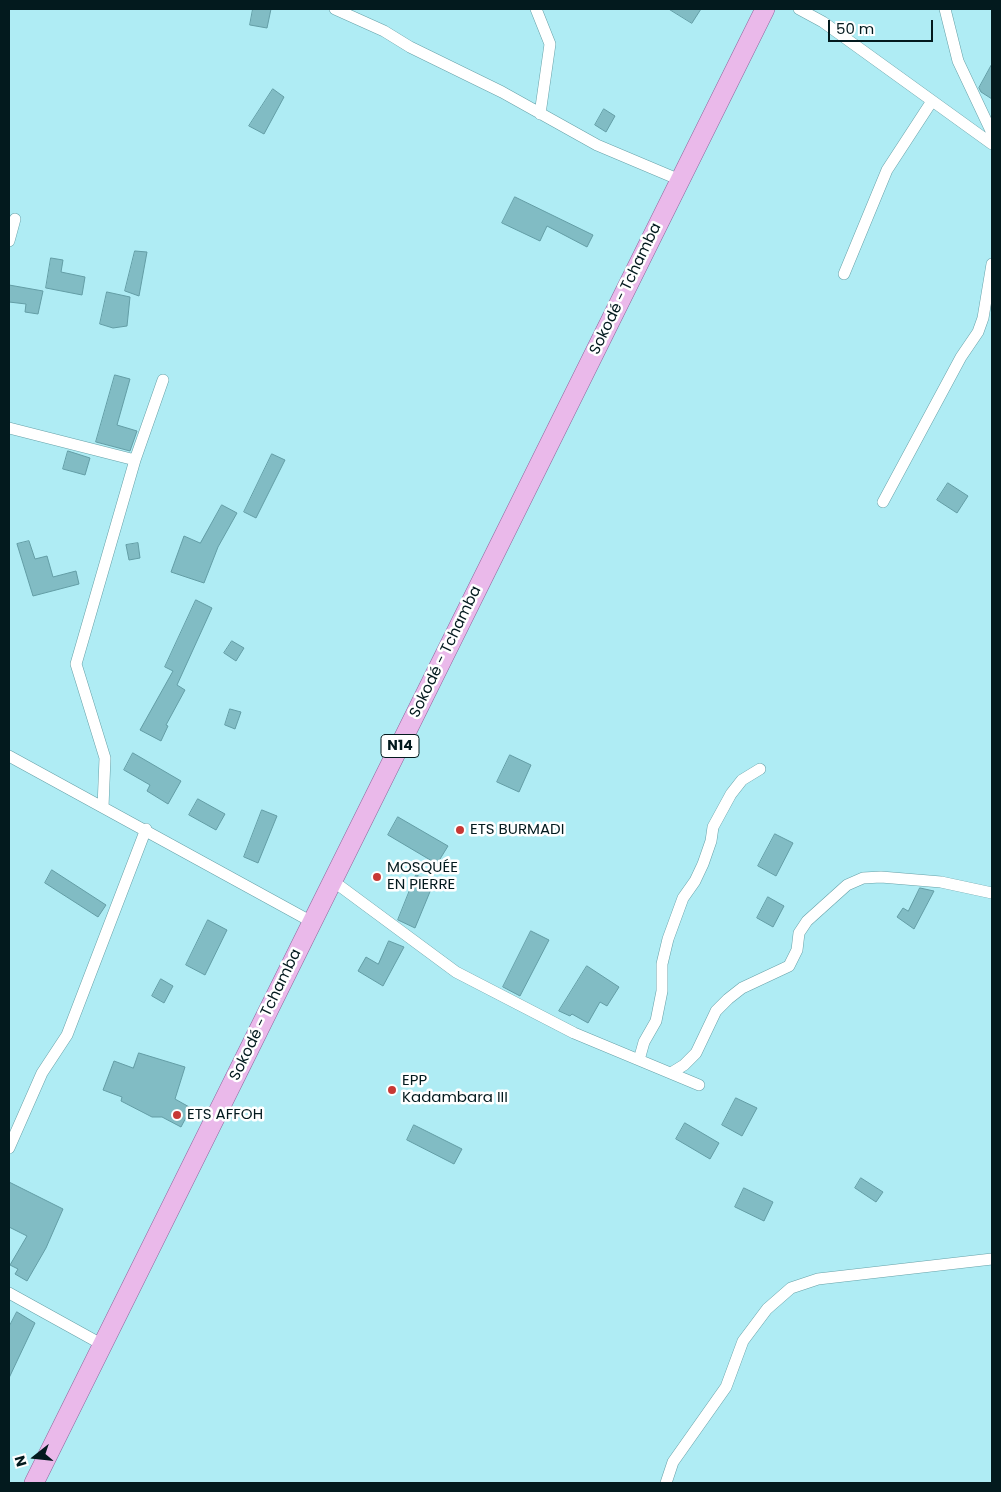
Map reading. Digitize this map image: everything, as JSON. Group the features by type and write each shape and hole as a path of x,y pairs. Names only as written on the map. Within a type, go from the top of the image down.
{"main road":[{"name":"Sokodé - Tchamba","path":"34,1483 765,9"}],"street":[{"path":"335,9 384,31 611,152 680,180"},
{"path":"536,9 550,44 540,114"},
{"path":"800,9 823,22 992,144"},
{"path":"945,9 958,61 992,133"},
{"path":"844,274 887,170 932,102"},
{"path":"9,240 15,219"},
{"path":"883,502 961,357 978,332 983,318 992,264"},
{"path":"103,806 105,758 76,664 135,460 163,380"},
{"path":"9,428 135,460"},
{"path":"9,756 146,829 312,922"},
{"path":"639,1060 644,1042 656,1021 662,991 662,964 668,939 683,898 699,872 711,841 712,827 731,794 742,780 760,769"},
{"path":"9,1148 42,1073 67,1035 146,829"},
{"path":"671,1074 684,1066 696,1053 716,1011 728,999 742,988 789,966 797,950 799,933 807,921 847,886 863,878 880,877 941,882 992,893"},
{"path":"333,881 456,972 574,1033 700,1085"},
{"path":"666,1483 673,1462 726,1387 743,1341 767,1309 791,1288 818,1279 992,1259"},
{"path":"9,1293 103,1345"}],"building":[{"path":"253,9 271,9 267,28 250,25"},
{"path":"669,9 701,9 692,23"},
{"path":"992,64 992,99 981,92 979,88"},
{"path":"273,89 284,97 264,134 249,126"},
{"path":"604,109 615,116 606,132 595,125"},
{"path":"515,197 593,235 587,247 547,226 540,241 502,223"},
{"path":"135,251 147,252 139,296 125,291"},
{"path":"51,258 63,260 61,272 85,277 82,295 46,288"},
{"path":"9,285 43,291 38,314 25,312 26,304 9,302"},
{"path":"107,292 130,297 127,326 113,328 100,324"},
{"path":"115,375 130,379 117,425 137,431 130,451 96,442"},
{"path":"68,451 90,458 85,475 63,469"},
{"path":"272,454 285,460 256,518 244,512"},
{"path":"948,483 968,496 957,513 937,500"},
{"path":"222,505 237,513 218,547 204,583 171,572 184,536 200,543"},
{"path":"29,541 35,559 47,556 53,577 76,571 79,584 33,596 17,544"},
{"path":"138,543 140,558 129,560 126,545"},
{"path":"196,600 212,608 177,685 185,690 166,725 168,726 161,741 140,730 173,671 165,667"},
{"path":"232,641 244,648 236,661 224,653"},
{"path":"230,709 241,712 235,729 225,725"},
{"path":"133,753 181,781 168,804 147,791 150,785 124,770"},
{"path":"510,755 531,765 519,792 497,782"},
{"path":"198,799 225,814 216,830 189,815"},
{"path":"262,810 277,816 258,863 244,857"},
{"path":"398,817 448,846 437,864 388,835"},
{"path":"775,834 793,843 776,876 758,866"},
{"path":"52,870 106,905 98,917 45,883"},
{"path":"416,875 434,882 415,928 398,920"},
{"path":"920,888 934,891 914,929 897,917 903,908 908,911"},
{"path":"768,897 784,906 773,927 757,918"},
{"path":"208,920 227,930 205,975 186,965"},
{"path":"531,931 549,940 520,996 503,987"},
{"path":"389,941 404,947 383,986 358,971 366,957 378,964"},
{"path":"587,966 619,987 607,1006 600,1002 588,1023 572,1014 570,1016 559,1011"},
{"path":"161,979 173,986 164,1003 152,996"},
{"path":"139,1053 185,1067 175,1099 191,1108 181,1127 162,1117 152,1117 121,1101 122,1097 103,1090 114,1061 133,1068"},
{"path":"736,1098 757,1108 742,1136 722,1125"},
{"path":"685,1123 719,1143 710,1159 676,1139"},
{"path":"414,1125 462,1149 454,1164 407,1140"},
{"path":"861,1178 883,1192 876,1202 855,1188"},
{"path":"9,1182 63,1209 46,1248 27,1281 15,1274 18,1269 10,1265 27,1236 9,1227"},
{"path":"744,1188 773,1202 764,1221 735,1207"},
{"path":"17,1312 35,1323 9,1378 9,1327"}],"place":[{"name":"ETS BURMADI","path":"460,830"},
{"name":"MOSQUÉE EN PIERRE","path":"377,877"},
{"name":"EPP Kadambara III","path":"392,1090"},
{"name":"ETS AFFOH","path":"177,1115"}]}
